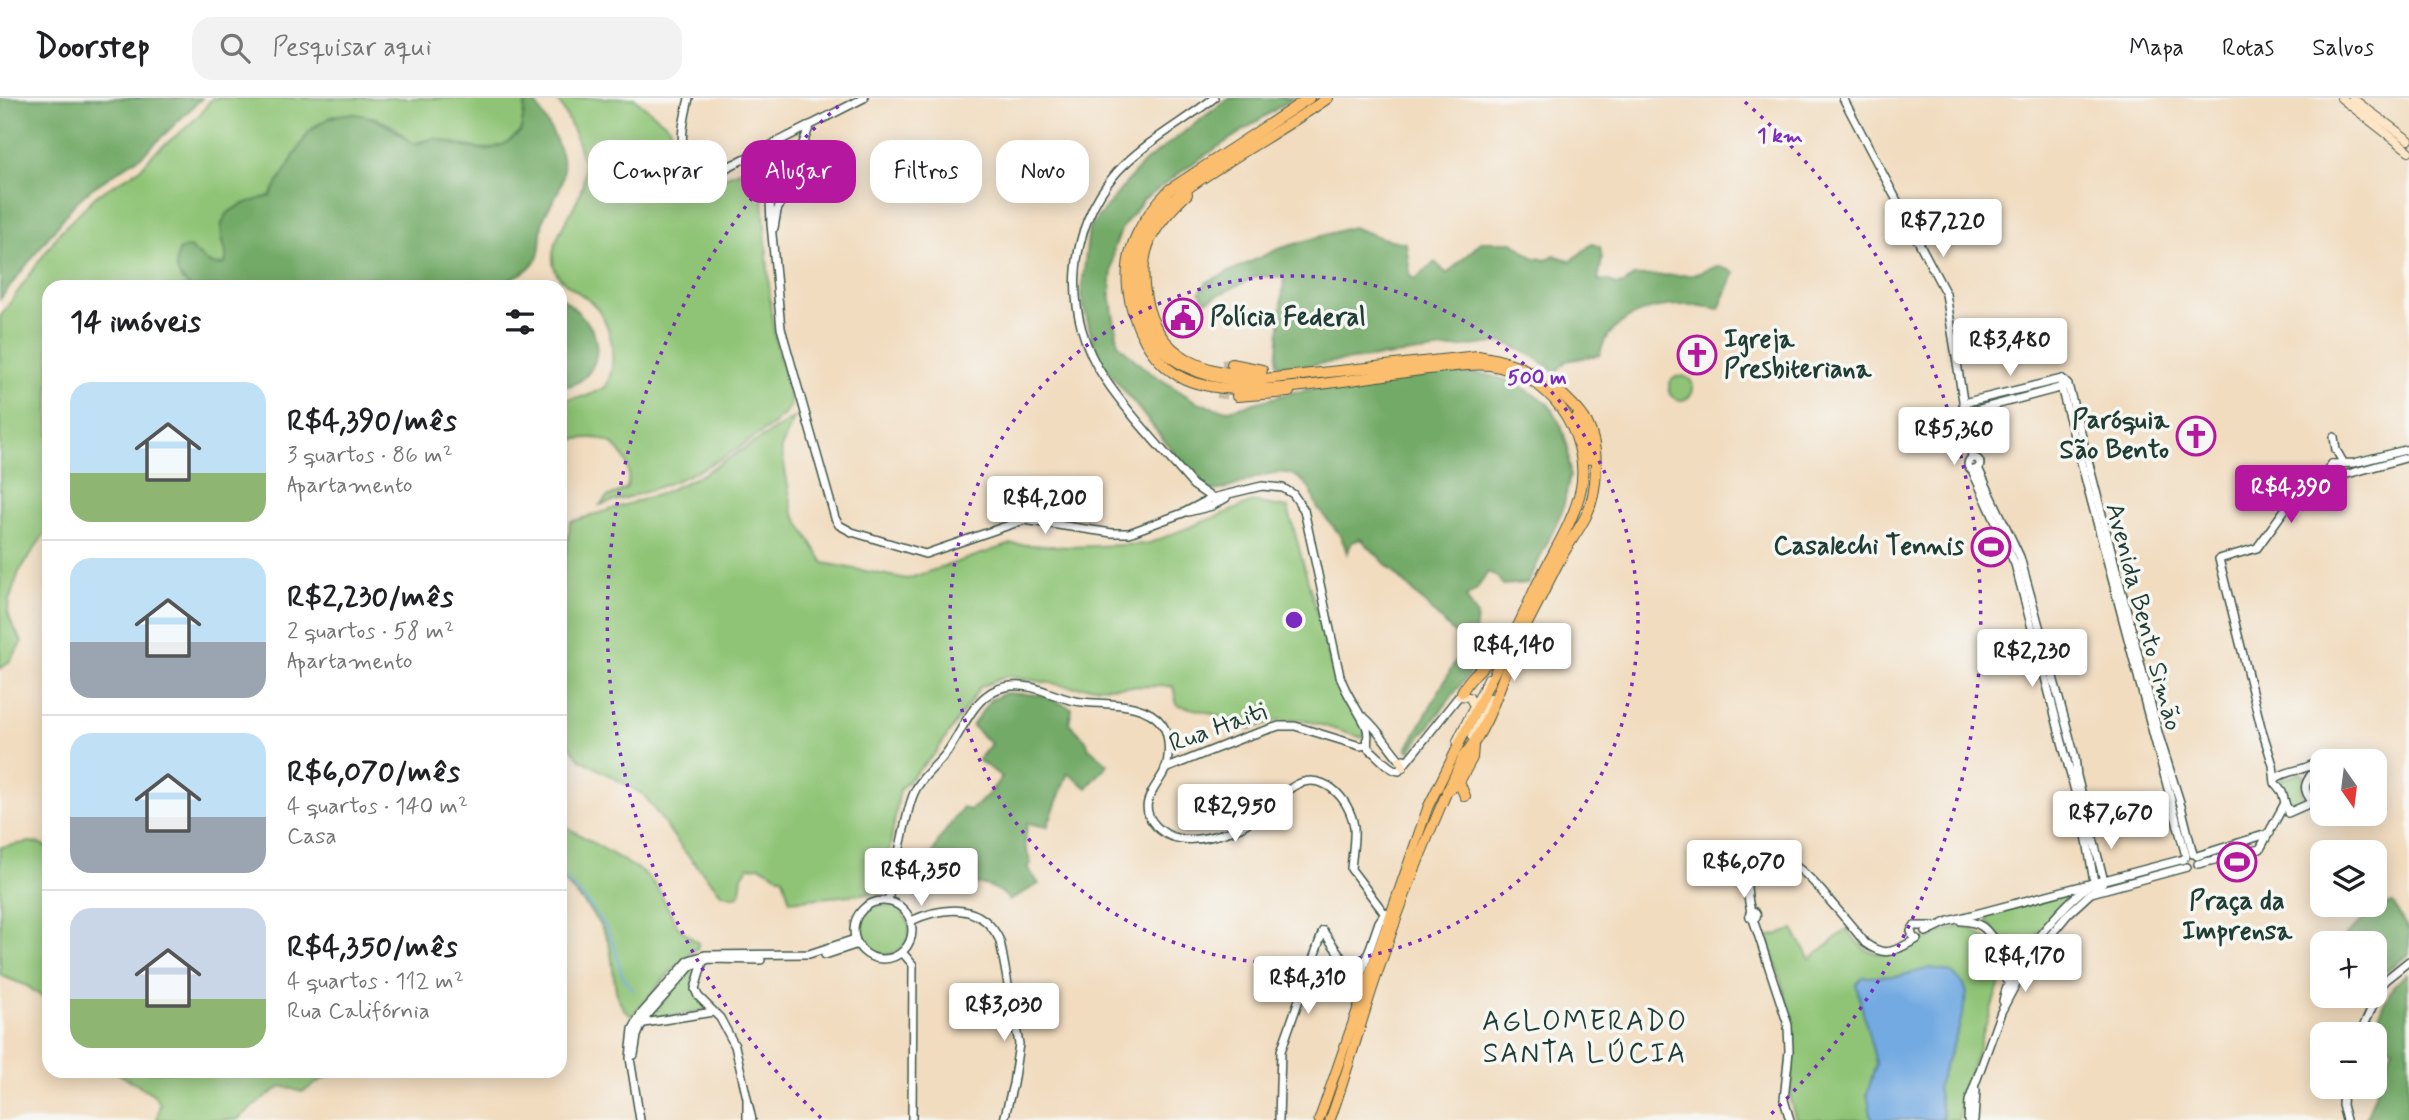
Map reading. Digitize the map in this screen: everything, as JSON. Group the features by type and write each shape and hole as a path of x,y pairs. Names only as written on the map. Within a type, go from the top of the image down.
{"highway":[{"path":"1309,98 1168,190 1145,216 1136,233 1128,262 1127,278 1129,295 1142,336 1158,358 1185,379 1229,388 1332,382"},
{"path":"1330,98 1173,197 1143,236 1135,265 1136,295 1148,330 1170,356 1187,368 1209,377 1246,381 1478,356 1520,366 1550,384 1575,405 1589,426 1595,462 1593,492 1587,515 1514,641 1468,682 1461,694"},
{"path":"1211,172 1166,215 1151,239 1143,278 1148,310 1155,327 1178,354 1191,362 1220,372 1307,373"},
{"path":"1232,364 1272,373"},
{"path":"1237,396 1270,395 1332,382 1428,369 1489,365 1514,372 1537,384 1558,402 1566,414 1575,432 1583,471 1575,509 1467,737 1463,757"},
{"path":"1447,791 1459,782 1472,758 1467,737"},
{"path":"1459,782 1465,796"}],"main road":[{"path":"2341,98 2409,151"},
{"path":"2353,98 2409,141"},
{"path":"1467,737 1473,704 1514,641"},
{"path":"1319,1120 1363,980 1428,807 1451,757 1486,708 1514,641"},
{"path":"1461,694 1470,691 1481,694 1487,702 1486,708"},
{"path":"1461,694 1469,697 1473,704"},
{"path":"1467,737 1481,694"},
{"path":"1330,1120 1378,971 1447,791 1463,757"}],"street":[{"path":"689,98 681,144 687,159 698,170 705,172 720,170 741,160"},
{"path":"783,140 864,98"},
{"path":"1210,505 1114,391 1091,356 1084,338 1075,293 1079,247 1088,216 1109,182 1134,155 1214,98"},
{"path":"1843,98 1946,294 1972,457 1968,463 1975,469 2020,557 2075,757 2077,776 2104,881"},
{"path":"772,235 777,211 810,125"},
{"path":"771,203 783,336 839,525 918,553 930,552 1024,520 1121,534 1138,531 1233,494 1251,488 1272,486 1293,494 1301,503 1307,519 1340,676 1348,697 1366,726 1367,741 1393,771 1399,771 1401,764 1461,694"},
{"path":"1963,403 2064,384"},
{"path":"1965,413 2064,384"},
{"name":"Avenida Bento Simão","path":"2064,384 2161,768 2177,805 2191,859"},
{"path":"2336,476 2330,466 2334,437 2336,450 2343,462"},
{"path":"2290,811 2282,792 2274,783 2277,777 2261,727 2219,559 2257,548 2294,497 2330,466 2343,462 2352,464 2409,449"},
{"path":"2308,486 2409,457"},
{"path":"1975,469 2015,564 2085,830 2095,882"},
{"path":"1193,485 1198,504"},
{"path":"1198,504 1210,505"},
{"path":"1183,513 1198,504 1210,505"},
{"path":"888,901 914,791 945,755 978,704 994,691 1012,686 1037,687 1081,702 1143,710 1154,715 1167,733 1168,743 1165,769 1150,790 1149,814 1154,824 1177,840 1192,840 1234,830 1264,812 1292,787 1310,781 1327,784 1342,798 1350,813 1354,829 1351,869 1385,910"},
{"path":"1359,713 1384,737 1385,743 1401,764"},
{"name":"Rua Haiti","path":"1165,769 1279,726 1295,726 1360,746 1367,741"},
{"path":"1367,741 1373,733 1379,733"},
{"path":"1375,751 1383,748 1385,743"},
{"path":"2277,777 2310,767 2320,760 2308,779 2305,789 2307,801 2278,818"},
{"path":"2303,769 2308,779"},
{"path":"1925,930 1949,921 2095,882 2191,859 2260,849 2285,803"},
{"path":"2091,893 2271,833"},
{"path":"2241,844 2260,849"},
{"path":"1790,1120 1784,1100 1790,1044 1788,1025 1747,896 1747,880 1754,867 1765,861 1778,859 1805,873 1872,948 1886,953 1895,951 1915,938 1922,938 1925,930"},
{"path":"1972,1119 1969,1101 2001,1012 2023,963 2068,914 2104,881"},
{"path":"2004,988 2070,901 2095,882"},
{"path":"2062,890 2068,893 2068,914"},
{"path":"1279,1120 1281,1051 1323,931 1355,976 1363,980 1379,922 1396,898"},
{"path":"888,901 902,908 911,921 911,938 902,952 887,959 863,951 856,941 854,926 860,912 872,903 888,901"},
{"path":"911,921 924,915 955,909 970,912 994,928 997,934 1019,1044 1013,1084 1003,1120"},
{"path":"1986,928 1985,917 1989,910"},
{"path":"1949,921 1973,922 1986,928 2009,957 2023,963"},
{"path":"1915,938 1911,933 1913,927 1918,925 1925,930"},
{"path":"642,1120 634,1054 638,1024 691,965 704,958 810,958 838,952 856,941"},
{"path":"902,952 913,965 912,1120"},
{"path":"2001,1012 2009,957"},
{"path":"704,958 695,989 729,1031 736,1046 750,1120"},
{"path":"2365,1022 2384,981 2409,961"},
{"path":"638,1024 713,1012"},
{"path":"2342,1099 2346,1120"}],"green space":[{"path":"0,98 202,98 144,154 91,189 75,203 0,299"},
{"path":"212,98 526,98 521,131 508,143 494,148 481,149 428,140 414,144 394,127 374,117 334,115 308,133 270,196 240,205 221,228 228,254 225,264 210,264 199,254 181,280 42,280 42,538 19,572 9,601 11,622 22,642 11,660 0,669 0,317 59,233 96,196 141,168 153,154 201,113"},
{"path":"526,98 532,98 559,146 564,167 562,181 543,220 538,256 528,269 513,277 504,280 384,280 371,277 357,280 183,280 177,271 176,261 180,249 190,248 210,263 225,264 221,227 224,218 244,204 270,196 308,133 322,122 336,116 362,115 375,119 414,144 435,138 486,150 505,144 521,131"},
{"path":"557,98 634,98 670,127 673,140 588,140 588,203 727,203 727,176 741,171 741,203 763,203 771,313 791,404 776,422 719,460 662,486 600,505 607,497 626,489 627,465 620,451 608,442 590,438 567,440 567,399 587,396 606,387 612,366 609,331 591,302 558,275 553,258 554,246 582,186 584,174 578,144"},
{"path":"1229,98 1293,98 1144,199 1122,228 1114,248 1110,293 1118,344 1145,369 1195,401 1229,410 1294,392 1438,372 1484,374 1514,382 1548,404 1561,425 1568,448 1570,476 1562,512 1528,583 1503,585 1497,577 1488,572 1476,590 1466,597 1477,616 1475,632 1491,645 1410,751 1407,749 1465,644 1361,539 1352,542 1347,553 1341,538 1318,508 1309,488 1297,477 1272,473 1231,487 1204,490 1097,357 1081,296 1089,228 1142,164"},
{"path":"1352,227 1406,243 1410,276 1415,279 1435,262 1447,274 1481,242 1513,242 1532,257 1546,260 1554,255 1571,261 1592,244 1600,247 1602,260 1598,280 1610,281 1615,285 1625,284 1633,276 1693,275 1717,266 1735,272 1719,309 1674,305 1645,311 1619,325 1606,338 1599,355 1566,361 1556,372 1533,356 1504,342 1285,368 1277,363 1284,277 1257,276 1206,301 1200,292 1207,282 1278,249"},
{"path":"567,302 587,322 596,342 595,361 591,369 579,382 567,386"},
{"path":"1681,376 1689,380 1693,388 1689,396 1681,400 1673,396 1669,388 1673,380"},
{"path":"794,418 781,448 793,513 824,563 907,579 1011,544 1070,547 1147,544 1253,502 1288,508 1337,687 1365,729 1363,738 1305,720 1280,720 1250,729 1207,712 1177,705 1173,686 1073,687 1007,676 980,687 936,752 900,789 882,892 790,901 783,878 760,866 748,867 742,876 740,893 736,897 721,893 684,851 644,795 582,760 567,740 567,545 570,522 660,494 701,475"},
{"path":"1006,693 1041,695 1072,708 1069,723 1086,740 1089,748 1108,764 1087,788 1068,773 1047,827 1027,823 1025,845 1031,864 1027,867 1039,884 1010,900 991,887 969,882 923,886 919,882 921,865 926,867 939,840 963,807 969,810 979,803 1002,777 978,760 991,744 972,726 990,700"},
{"path":"2301,773 2304,778 2301,788 2305,799 2300,804 2291,806 2279,780"},
{"path":"567,827 644,873 657,887 678,927 698,943 698,947 672,970 632,1016 619,1000 605,934 567,885"},
{"path":"30,842 42,844 42,997 27,986 0,975 0,847"},
{"path":"2062,894 2066,902 2018,956 2011,953 1987,922 1993,911 1996,913"},
{"path":"2393,903 2409,931 2409,954 2387,971 2387,931 2351,931 2367,917 2387,917 2387,905"},
{"path":"884,905 902,912 909,930 902,948 884,955 866,948 859,930 866,912"},
{"path":"1963,926 1977,932 1990,943 2004,971 1961,1098 1959,1120 1796,1120 1790,1100 1791,1016 1768,937 1793,930 1810,959 1847,929 1865,949 1877,954 1889,954"},
{"path":"698,967 694,982 707,1010 647,1020 692,968"},
{"path":"2407,973 2409,1120 2365,1120 2373,1099 2387,1099 2387,1063 2393,1047 2387,1045 2387,1022 2376,1022 2382,1008 2387,1008 2387,999 2393,986"},
{"path":"126,1078 325,1078 302,1092 282,1086 237,1120 157,1120 160,1103 153,1094"}],"water":[{"path":"1931,968 1952,973 1964,984 1967,993 1959,1028 1937,1088 1943,1116 1940,1120 1872,1120 1867,1094 1876,1063 1856,985 1863,977 1899,976"}],"waterway":[{"path":"567,882 603,923 612,940 621,971 633,990"}],"tunnel":[{"path":"1232,364 1218,365 1214,372 1213,389 1217,393 1237,396"}],"place":[{"name":"Polícia Federal","path":"1183,318"},
{"name":"Igreja Presbiteriana","path":"1697,355"},
{"name":"Paróquia São Bento","path":"2196,436"},
{"name":"Casalechi Tennis","path":"1991,547"},
{"name":"Praça da Imprensa","path":"2237,862"}],"district":[{"name":"AGLOMERADO SANTA LÚCIA","path":"1585,1038"}]}
